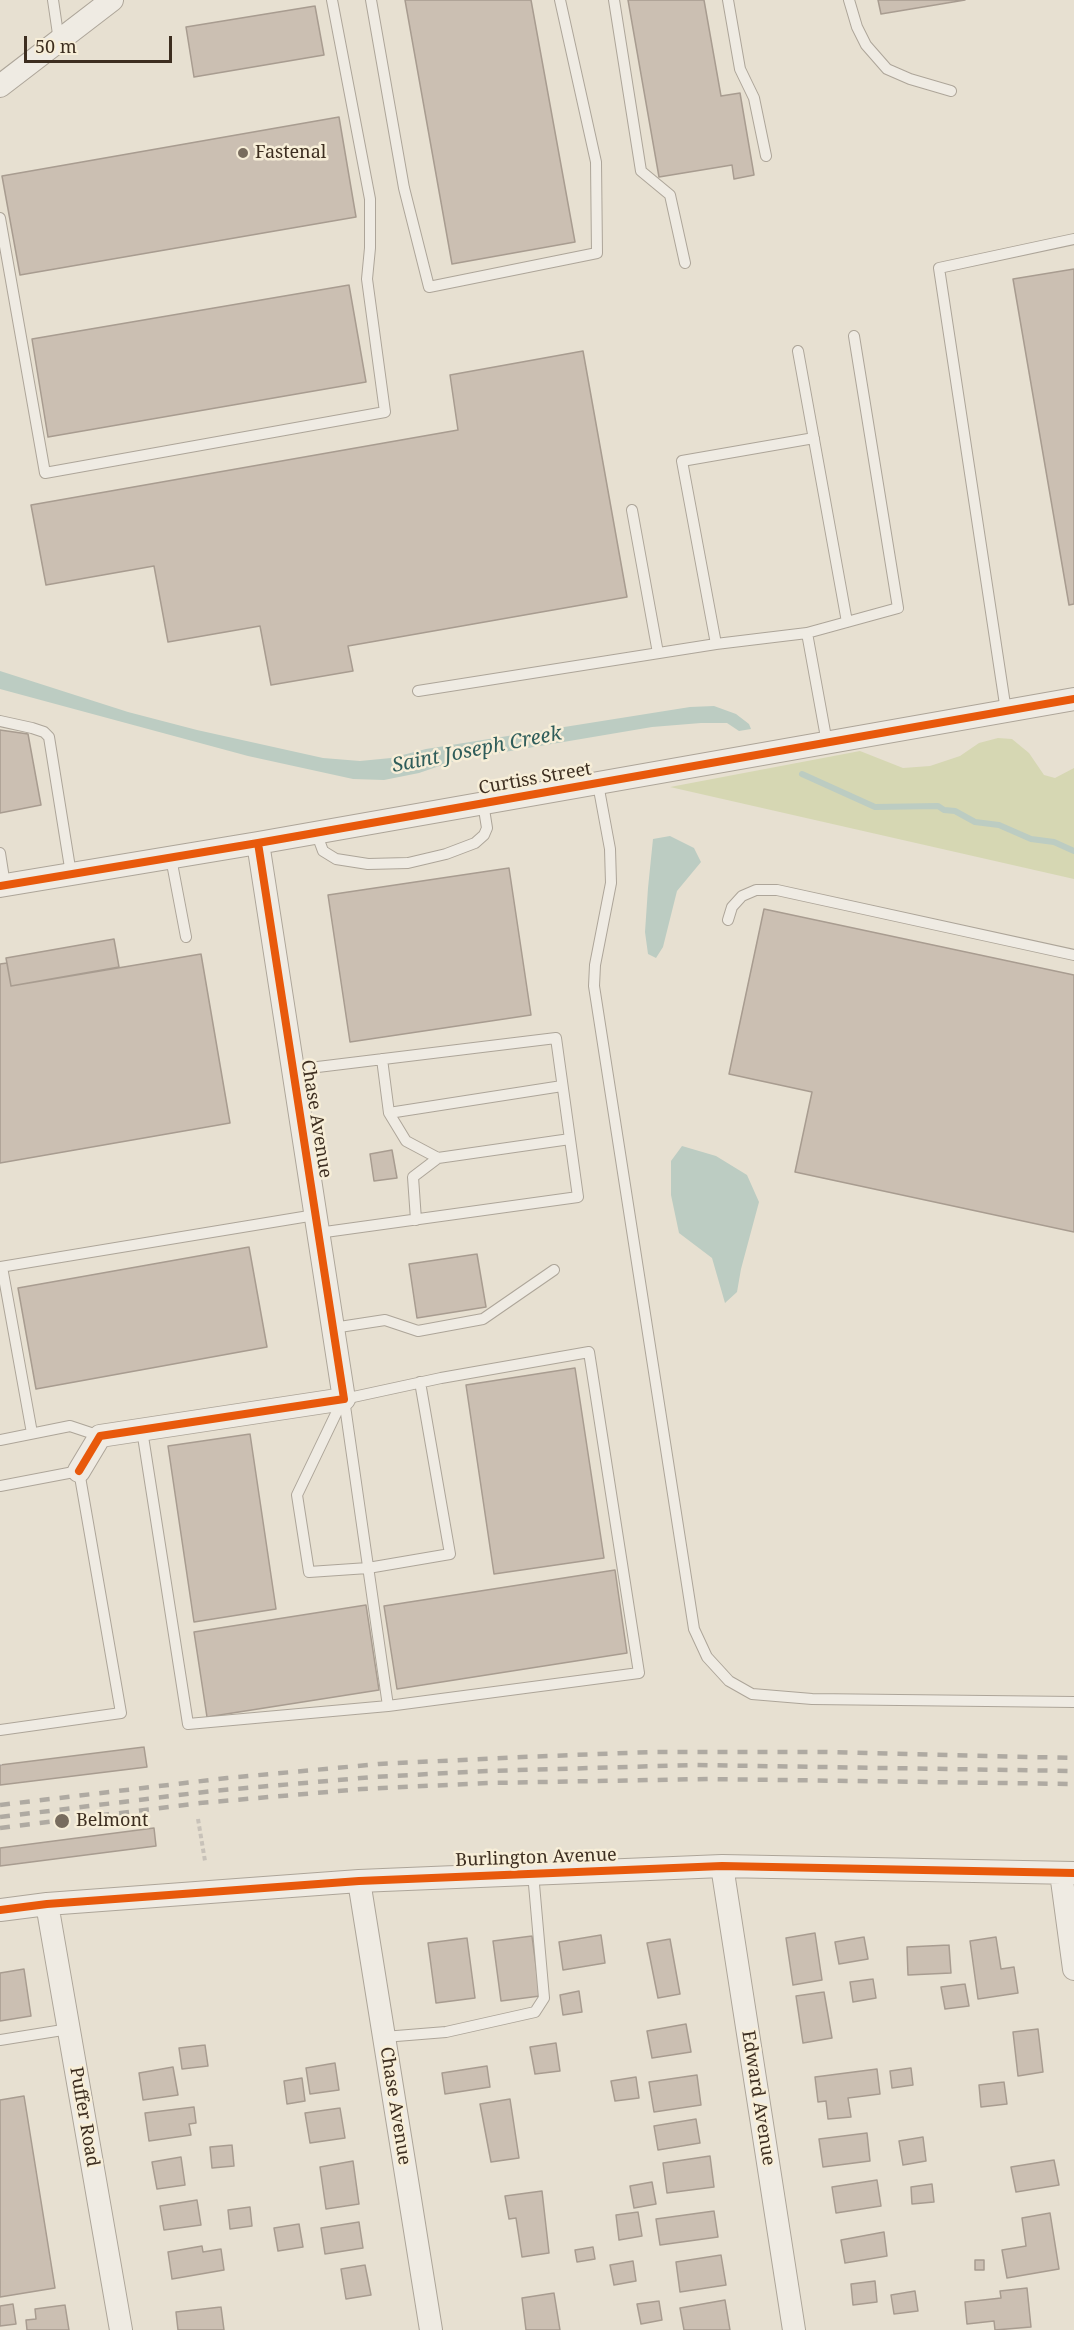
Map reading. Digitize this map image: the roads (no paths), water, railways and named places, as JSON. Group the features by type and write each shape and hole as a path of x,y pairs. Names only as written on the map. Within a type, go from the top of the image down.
{"street":[{"path":"0,86 60,41 102,3"},
{"name":"Curtiss Street","path":"2,886 598,784 1074,699"},
{"name":"Chase Avenue","path":"258,843 344,1399"},
{"path":"79,1471 100,1436 344,1399"},
{"name":"Burlington Avenue","path":"0,1910 47,1904 359,1881 722,1866 1067,1873"},
{"name":"Edward Avenue","path":"722,1866 794,2330"},
{"path":"1067,1873 1074,1969"},
{"name":"Chase Avenue","path":"359,1881 431,2330"},
{"name":"Puffer Road","path":"47,1904 121,2330"}],"lane":[{"path":"53,0 60,41"},
{"path":"0,218 45,473 385,412 367,279 370,248 370,199 332,0"},
{"path":"371,0 404,188 429,287 597,253 596,162 560,0"},
{"path":"614,0 641,171 670,195 685,263"},
{"path":"728,0 741,69 754,98 766,156"},
{"path":"849,0 857,27 866,45 887,69 910,79 951,91"},
{"path":"1006,711 939,268 1074,239"},
{"path":"418,692 717,644 807,633 898,608 854,336"},
{"path":"798,351 847,622"},
{"path":"717,644 682,461 814,438"},
{"path":"632,510 658,653"},
{"path":"807,633 827,744"},
{"path":"0,721 44,732 48,737 71,874"},
{"path":"598,784 610,849 611,884 595,965 594,986 694,1629 707,1657 729,1681 752,1694 812,1699 1074,1702"},
{"path":"316,832 323,851 336,859 368,864 408,863 446,854 475,843 484,835 487,828 483,803"},
{"path":"0,853 2,886"},
{"path":"171,858 186,938"},
{"path":"728,920 732,907 742,896 756,890 777,890 1074,955"},
{"path":"32,1433 1,1267 317,1224 416,1220 579,1197 556,1038 293,1071"},
{"path":"382,1059 389,1113 406,1141 438,1158"},
{"path":"389,1113 562,1086"},
{"path":"416,1220 413,1177 438,1158 570,1139"},
{"path":"333,1328 385,1320 418,1332 483,1319 554,1270"},
{"path":"142,1430 188,1724 388,1706 639,1673 589,1352 420,1382 344,1399"},
{"path":"344,1399 297,1495 309,1572 368,1568 450,1554 420,1382"},
{"path":"344,1399 388,1706"},
{"path":"0,1440 70,1426 100,1436"},
{"path":"0,1486 79,1471 121,1713 0,1730"},
{"path":"384,2037 446,2032 535,2012 544,1998 533,1873"},
{"path":"0,2040 69,2029"}],"water":[{"path":"0,671 128,712 197,730 323,758 360,761 391,758 426,749 690,707 714,706 736,714 749,724 751,729 739,731 727,723 652,727 457,760 419,773 384,780 353,779 248,756 0,689"},
{"path":"670,836 694,848 701,862 677,891 663,947 656,958 648,954 645,932 653,839"},
{"path":"682,1146 716,1156 747,1175 759,1202 737,1292 725,1303 712,1258 679,1233 671,1195 671,1161"}],"waterway":[{"name":"Saint Joseph Creek","path":"802,774 875,807 938,806 944,810 955,811 975,822 999,825 1031,839 1054,842 1074,851"}],"railway":[{"path":"0,1805 227,1778 379,1764 522,1757 652,1752 823,1752 1074,1758"},
{"path":"0,1817 212,1791 373,1777 487,1771 695,1765 1074,1771"},
{"path":"0,1828 200,1803 362,1789 488,1783 708,1779 1074,1784"}],"place":[{"name":"Fastenal","path":"243,153"},
{"name":"Belmont","path":"62,1821"}]}
